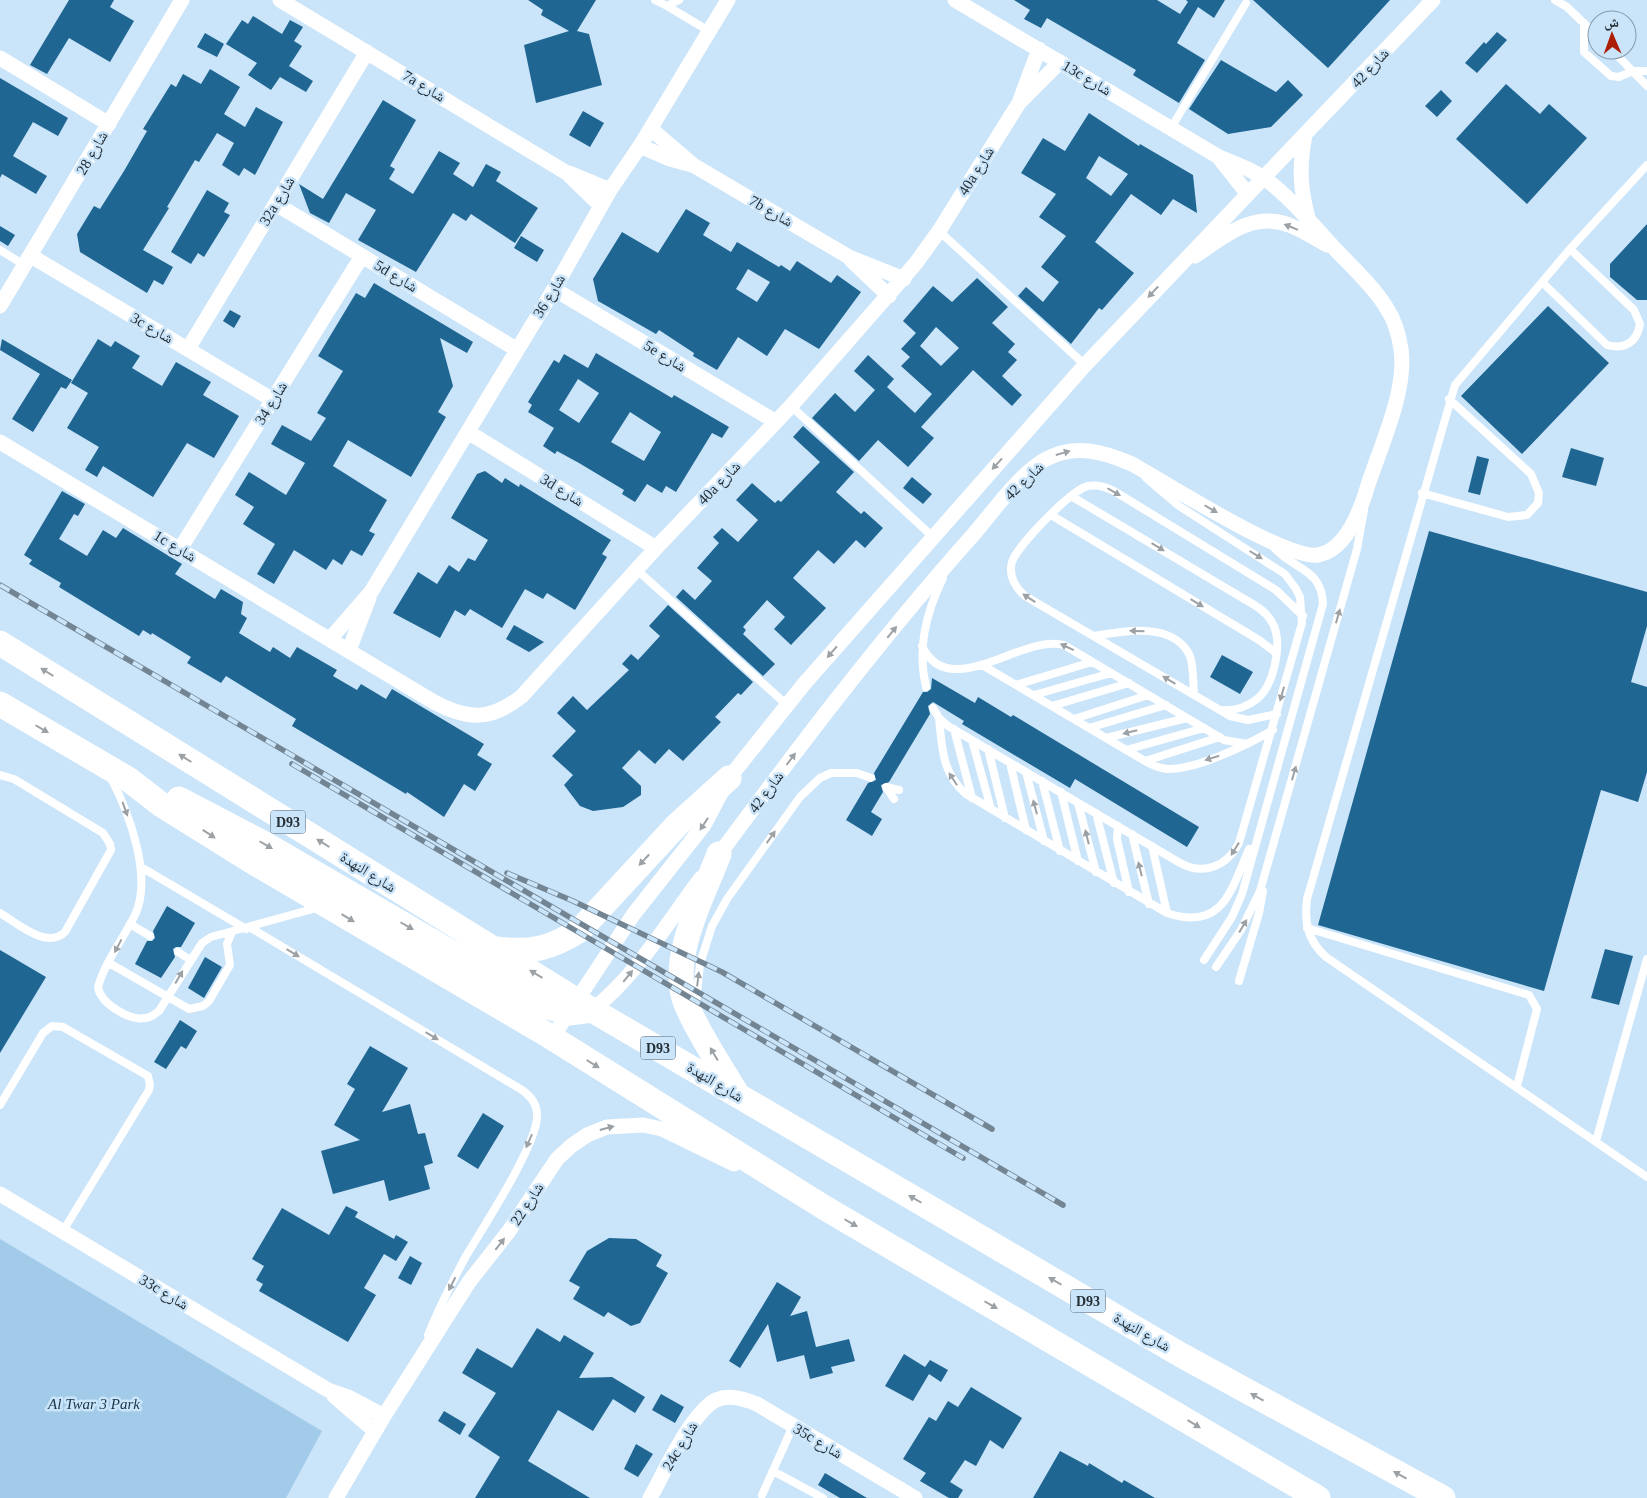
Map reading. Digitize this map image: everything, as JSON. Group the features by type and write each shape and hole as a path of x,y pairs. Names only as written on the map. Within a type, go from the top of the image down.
{"main road":[{"name":"شارع النهدة","path":"0,643 493,949 580,1007 739,1096 1181,1355 1443,1498"},
{"path":"0,704 128,779 163,806 326,905 552,1038 825,1208 1318,1498"},
{"path":"493,949 518,952 540,949 561,942 580,930 677,824 729,778"},
{"path":"128,779 184,801 236,827 530,998 555,1010 580,1007"},
{"path":"719,854 685,940 681,961 681,985 686,1002 698,1027 739,1096"}],"street":[{"name":"شارع 28","path":"0,306 182,0"},
{"name":"7a شارع","path":"280,0 567,173 610,190"},
{"name":"شارع 36","path":"330,639 371,592 516,349 554,289 610,190 640,146 728,0"},
{"name":"13c شارع","path":"955,0 1219,157 1264,178"},
{"name":"شارع 42","path":"552,1038 580,1007 633,915 704,825 729,778 787,705 932,536 1085,364 1433,0"},
{"name":"40a شارع","path":"349,650 448,709 479,716 494,713 509,706 522,696 656,548 791,406 904,278 939,231 1019,103 1039,49"},
{"name":"32a شارع","path":"188,349 367,52"},
{"path":"0,58 109,124"},
{"name":"40a شارع","path":"1019,103 1060,62"},
{"name":"7b شارع","path":"650,129 693,165 848,257 904,278"},
{"name":"شارع 42","path":"1305,135 1301,156 1301,191 1308,218"},
{"name":"7b شارع","path":"640,146 670,160 693,165"},
{"name":"13c شارع","path":"1219,157 1247,193"},
{"name":"7a شارع","path":"567,173 601,206"},
{"name":"شارع 42","path":"580,1007 610,996 627,978 840,694 951,560 1028,474 1046,459 1066,451 1088,450 1110,454 1132,464 1269,542 1301,554 1317,555 1334,549 1345,536 1366,493 1398,394 1402,372 1401,350 1396,328 1387,308 1308,218 1264,178"},
{"name":"5d شارع","path":"276,204 516,349"},
{"name":"شارع 42","path":"1170,273 1238,227 1263,220 1289,225 1335,249"},
{"name":"شارع 34","path":"180,549 362,256"},
{"name":"7b شارع","path":"848,257 889,296"},
{"name":"3c شارع","path":"28,261 188,349 273,400"},
{"name":"5e شارع","path":"554,289 776,422"},
{"name":"3d شارع","path":"468,432 656,548"},
{"name":"1c شارع","path":"0,442 349,650"},
{"name":"شارع 36","path":"349,650 371,592"},
{"name":"شارع 22","path":"336,1498 384,1416 469,1282 509,1231 557,1159 587,1135 607,1127 643,1125 662,1129 825,1208"},
{"name":"33c شارع","path":"0,1194 328,1390 375,1431"},
{"name":"33c شارع","path":"328,1390 348,1397 384,1416"},
{"name":"35c شارع","path":"718,1400 732,1397 746,1399 914,1498"},
{"name":"24c شارع","path":"650,1498 692,1424 707,1406 718,1400"}],"lane":[{"path":"655,0 709,31"},
{"path":"666,6 679,0"},
{"path":"1555,0 1565,3 1587,26"},
{"path":"1171,128 1246,3"},
{"path":"1584,23 1582,46 1586,56 1611,76 1619,78 1633,71 1647,72"},
{"path":"1622,60 1647,86"},
{"path":"1647,165 1570,249 1463,372 1449,399 1307,900 1307,928 1317,950 1647,1177"},
{"path":"939,231 1085,364"},
{"path":"1542,282 1608,345 1622,347 1636,337 1640,324 1634,310 1570,249"},
{"path":"0,250 28,261"},
{"path":"1422,493 1508,517 1527,515 1538,503 1539,493 1531,474 1449,399"},
{"path":"791,406 932,536"},
{"path":"933,708 940,718 954,729 1152,846 1194,868 1209,868 1228,859 1239,843 1273,730 1303,616 1296,589 1285,574 1179,506 1154,486 1132,464"},
{"path":"1277,714 1248,720 1230,716 1219,710 1025,596 1014,584 1011,576 1012,561 1051,515 1071,496 1087,486 1106,487 1276,590 1303,616"},
{"path":"1216,967 1248,917 1264,876 1357,549 1366,493"},
{"path":"1071,496 1263,611 1269,617 1276,633 1276,652 1269,682 1258,699 1239,709 1219,710"},
{"path":"1051,515 1276,652"},
{"path":"1204,960 1237,906 1323,604 1320,585 1314,577 1284,558 1269,542"},
{"path":"926,687 922,646 930,605 951,560"},
{"path":"637,570 787,705"},
{"path":"1094,636 1135,630 1157,633 1177,642 1190,658 1194,695"},
{"path":"922,646 930,658 942,666 966,668 1049,643 1064,645 1220,738 1247,744"},
{"path":"1016,685 1092,662"},
{"path":"982,664 1126,750 1160,768 1175,768 1219,756 1273,730"},
{"path":"1034,695 1111,673"},
{"path":"1052,706 1129,683"},
{"path":"1074,719 1148,695"},
{"path":"1089,728 1166,705"},
{"path":"940,718 942,750 947,771 958,788 1005,818 1167,913 1192,919 1215,912 1224,903 1259,829"},
{"path":"1106,738 1187,718"},
{"path":"1126,750 1204,728"},
{"path":"954,729 972,798"},
{"path":"1145,761 1220,738"},
{"path":"972,740 990,809"},
{"path":"988,749 1005,818"},
{"path":"1010,762 1026,830"},
{"path":"104,765 123,804 141,867 139,901 130,924 99,982 98,993 106,1002 131,1017 138,1019 153,1016 159,1011 190,959 202,943 211,938 248,929 326,905"},
{"path":"1026,772 1044,841"},
{"path":"698,1027 696,985 700,964 709,935 727,899 808,787 831,773 857,773 871,778"},
{"path":"0,775 14,779 104,833 108,838 111,850 65,932 59,938 54,940 41,937 0,912"},
{"path":"1042,782 1060,850"},
{"path":"894,800 886,787 899,790"},
{"path":"1061,792 1078,861"},
{"path":"1078,803 1096,872"},
{"path":"1096,813 1114,883"},
{"path":"1118,826 1117,839 1129,892"},
{"path":"1132,834 1149,904"},
{"path":"1152,846 1167,913"},
{"path":"141,867 522,1090 530,1097 536,1107 537,1116 530,1140 510,1180 457,1273 429,1334 422,1356"},
{"path":"1238,981 1259,913 1264,876"},
{"path":"130,924 150,936"},
{"path":"1307,928 1529,995 1537,1009 1517,1086"},
{"path":"109,963 189,1009 203,1006 209,1000 230,965 227,944 232,932"},
{"path":"178,952 190,959"},
{"path":"1596,1141 1647,959"},
{"path":"0,1105 43,1033 52,1026 63,1027 148,1076 150,1080 149,1090 63,1231"},
{"path":"762,1495 793,1426"},
{"path":"773,1471 823,1498"}],"green space":[{"name":"Al Twar 3 Park","path":"0,1239 322,1431 286,1498 0,1498"}],"building":[{"path":"69,0 114,0 110,7 134,21 110,62 69,38 47,74 30,65"},
{"path":"528,0 596,0 577,31 589,34 602,85 536,103 524,45 569,31 541,15 543,10"},
{"path":"1014,0 1157,0 1180,14 1188,2 1186,0 1225,0 1214,18 1198,7 1177,43 1205,60 1179,103 1133,75 1136,70 1047,18 1041,28 1024,19 1030,10"},
{"path":"1253,0 1390,0 1328,68"},
{"path":"253,16 282,34 290,20 303,27 294,41 302,46 289,66 313,81 306,92 280,77 271,90 248,75 257,63 226,44 242,20 248,24"},
{"path":"1497,32 1507,40 1477,73 1465,63 1484,42 1486,44"},
{"path":"205,33 224,44 217,57 197,47"},
{"path":"1221,60 1276,92 1288,80 1303,95 1271,127 1228,134 1189,109"},
{"path":"210,69 240,87 224,114 245,127 256,107 283,122 255,175 244,168 239,176 222,165 234,143 217,133 199,162 195,160 167,207 169,208 143,250 173,267 163,285 154,280 147,293 80,252 77,234 94,206 100,209 124,171 147,131 143,129 171,84 176,87 183,74 201,84"},
{"path":"0,78 68,118 58,136 33,122 13,156 47,176 36,194 2,174 0,178"},
{"path":"1506,84 1540,114 1549,104 1587,138 1527,204 1456,139"},
{"path":"1441,90 1452,101 1437,117 1425,106"},
{"path":"383,100 416,120 390,166 395,169 389,179 413,194 439,151 460,163 453,174 473,187 486,164 501,172 496,181 538,208 515,243 471,214 466,221 453,213 416,272 358,240 376,210 346,193 329,223 310,213 299,184 323,199"},
{"path":"583,111 604,123 590,147 569,135"},
{"path":"1089,113 1139,146 1140,144 1193,175 1197,213 1173,199 1161,215 1131,194 1095,242 1134,273 1102,310 1099,308 1071,344 1018,296 1026,287 1043,302 1059,282 1041,267 1066,236 1039,217 1056,194 1021,173 1043,138 1065,151","holes":["1099,156 1128,174 1111,196 1086,178"]},
{"path":"207,190 229,203 224,212 230,215 204,257 198,253 191,264 171,252"},
{"path":"686,209 710,223 703,235 731,252 737,242 779,267 781,265 790,271 797,261 831,283 837,275 861,292 819,349 785,329 767,356 738,337 717,370 693,356 694,353 659,330 656,334 598,301 593,279 622,232 658,253","holes":["748,269 770,282 757,302 736,289"]},
{"path":"1647,224 1647,300 1637,300 1610,277 1610,264"},
{"path":"0,226 15,235 8,246 0,241"},
{"path":"521,236 544,250 537,262 514,248"},
{"path":"977,278 1008,307 992,323 1015,344 1008,352 1017,360 1002,376 1022,395 1012,406 973,370 921,427 934,438 908,467 878,440 859,461 812,418 835,393 855,412 875,390 854,371 868,355 894,379 887,387 915,413 932,394 901,366 910,357 901,349 916,333 903,321 933,286 952,302","holes":["936,327 959,348 941,366 920,346"]},
{"path":"374,283 473,342 467,353 440,338 453,386 438,412 446,417 411,477 348,440 333,466 387,500 369,531 375,534 362,556 351,550 342,565 333,559 326,570 294,550 274,584 257,574 275,544 243,524 254,507 235,495 249,472 286,495 305,463 271,444 282,425 311,441 326,418 317,413 343,371 318,356 356,293 365,298"},
{"path":"1548,306 1609,363 1522,454 1461,396"},
{"path":"230,310 241,316 234,328 223,321"},
{"path":"2,339 72,380 66,389 61,387 33,432 12,419 40,374 0,350"},
{"path":"98,339 111,347 115,341 140,356 132,368 162,386 176,362 211,382 203,395 239,416 214,458 187,443 153,497 103,466 97,477 85,470 99,447 67,428 88,393 71,383"},
{"path":"596,353 672,398 674,395 729,427 722,438 712,433 676,492 666,486 662,493 647,484 635,502 622,494 624,490 557,451 555,454 543,446 554,428 528,412 532,405 528,402 554,360 559,363 564,354 588,368","holes":["578,379 599,393 579,423 559,410","630,412 661,432 644,461 611,442"]},
{"path":"803,426 854,472 836,492 861,514 864,511 883,528 865,548 856,540 834,564 818,550 793,578 826,608 791,645 774,629 785,617 767,600 743,627 746,630 743,634 775,664 763,676 676,597 683,589 695,600 712,581 697,568 719,543 713,537 722,528 738,542 758,520 736,500 752,483 775,503 778,500 781,502 820,462 793,437"},
{"path":"1571,448 1604,458 1596,486 1562,477"},
{"path":"1477,456 1489,459 1480,495 1468,492"},
{"path":"485,471 502,483 505,478 519,487 520,484 611,540 602,554 607,557 575,610 547,593 543,599 525,589 502,628 470,609 465,616 455,610 440,638 393,613 418,572 437,584 449,565 459,572 468,558 475,561 488,540 451,518 477,474"},
{"path":"912,477 932,494 923,504 903,488"},
{"path":"62,491 85,504 78,516 74,514 59,539 87,556 103,530 116,538 123,528 182,564 175,574 215,599 221,589 243,602 241,614 247,618 239,633 270,652 273,647 290,658 297,647 337,670 333,676 357,690 361,684 386,699 392,689 484,744 477,755 492,764 475,791 464,784 444,817 407,792 406,794 292,726 296,719 226,676 221,683 187,663 191,657 152,633 151,635 143,630 139,636 59,587 61,583 29,564 32,560 24,555"},
{"path":"1429,531 1647,592 1647,626 1631,682 1647,687 1647,772 1638,802 1601,790 1544,991 1318,925"},
{"path":"668,605 753,682 741,695 738,693 715,717 721,722 683,761 669,749 655,764 639,750 622,768 641,786 641,795 623,807 593,811 580,806 564,785 573,775 552,756 576,731 557,713 573,696 587,710 629,670 622,664 631,654 638,660 660,636 649,626"},
{"path":"514,625 544,642 529,652 506,639"},
{"path":"1222,655 1253,672 1240,694 1210,677"},
{"path":"932,678 975,703 978,697 1011,717 1013,715 1199,827 1187,847 1075,779 1070,788 962,724 964,721 933,702 928,706 930,714 889,782 881,785 883,792 871,812 882,819 872,836 846,820 868,783 876,780 874,773 923,692 931,689"},
{"path":"167,906 195,923 181,947 173,949 175,957 161,978 135,964 147,941 152,941 155,938 153,931"},
{"path":"1605,949 1633,956 1619,1005 1591,998"},
{"path":"0,950 46,977 0,1053"},
{"path":"205,957 222,967 204,998 188,988"},
{"path":"180,1020 197,1031 186,1049 181,1046 166,1069 154,1062"},
{"path":"370,1046 408,1068 382,1112 410,1104 418,1134 425,1133 433,1163 424,1166 430,1189 389,1201 384,1180 333,1194 321,1151 360,1140 334,1125 355,1089 347,1084"},
{"path":"483,1113 504,1126 478,1169 457,1156"},
{"path":"346,1206 358,1212 355,1217 394,1239 396,1235 408,1242 396,1261 384,1254 364,1288 376,1295 348,1342 259,1291 263,1284 256,1280 264,1266 252,1259 282,1208 329,1235"},
{"path":"609,1238 636,1239 662,1255 656,1266 668,1273 640,1323 631,1326 608,1312 604,1317 573,1299 580,1287 569,1281 587,1251"},
{"path":"410,1256 422,1263 411,1285 398,1278"},
{"path":"777,1282 801,1297 790,1316 807,1311 816,1347 849,1339 855,1361 831,1367 833,1373 810,1379 804,1355 777,1362 768,1324 740,1368 729,1361"},
{"path":"537,1328 560,1342 564,1335 594,1353 579,1378 612,1377 645,1397 635,1413 613,1399 593,1431 558,1410 528,1461 590,1498 475,1498 500,1457 468,1436 496,1393 462,1373 477,1348 512,1368"},
{"path":"904,1354 925,1367 930,1360 948,1370 941,1382 929,1374 913,1401 885,1386"},
{"path":"971,1387 1022,1418 1003,1449 990,1440 976,1466 965,1460 950,1482 963,1490 958,1498 949,1498 920,1481 926,1473 903,1459 929,1417 936,1421 948,1401 958,1407"},
{"path":"661,1394 684,1407 675,1423 652,1410"},
{"path":"444,1411 466,1424 460,1435 438,1421"},
{"path":"636,1444 653,1454 638,1477 624,1469"},
{"path":"1060,1451 1088,1466 1089,1463 1122,1483 1124,1480 1155,1498 1033,1498"},
{"path":"825,1473 867,1498 840,1498 818,1485"}],"railway":[{"path":"0,585 1063,1205"},
{"path":"292,764 963,1158"},
{"path":"507,873 573,901 722,972 992,1129"}]}
